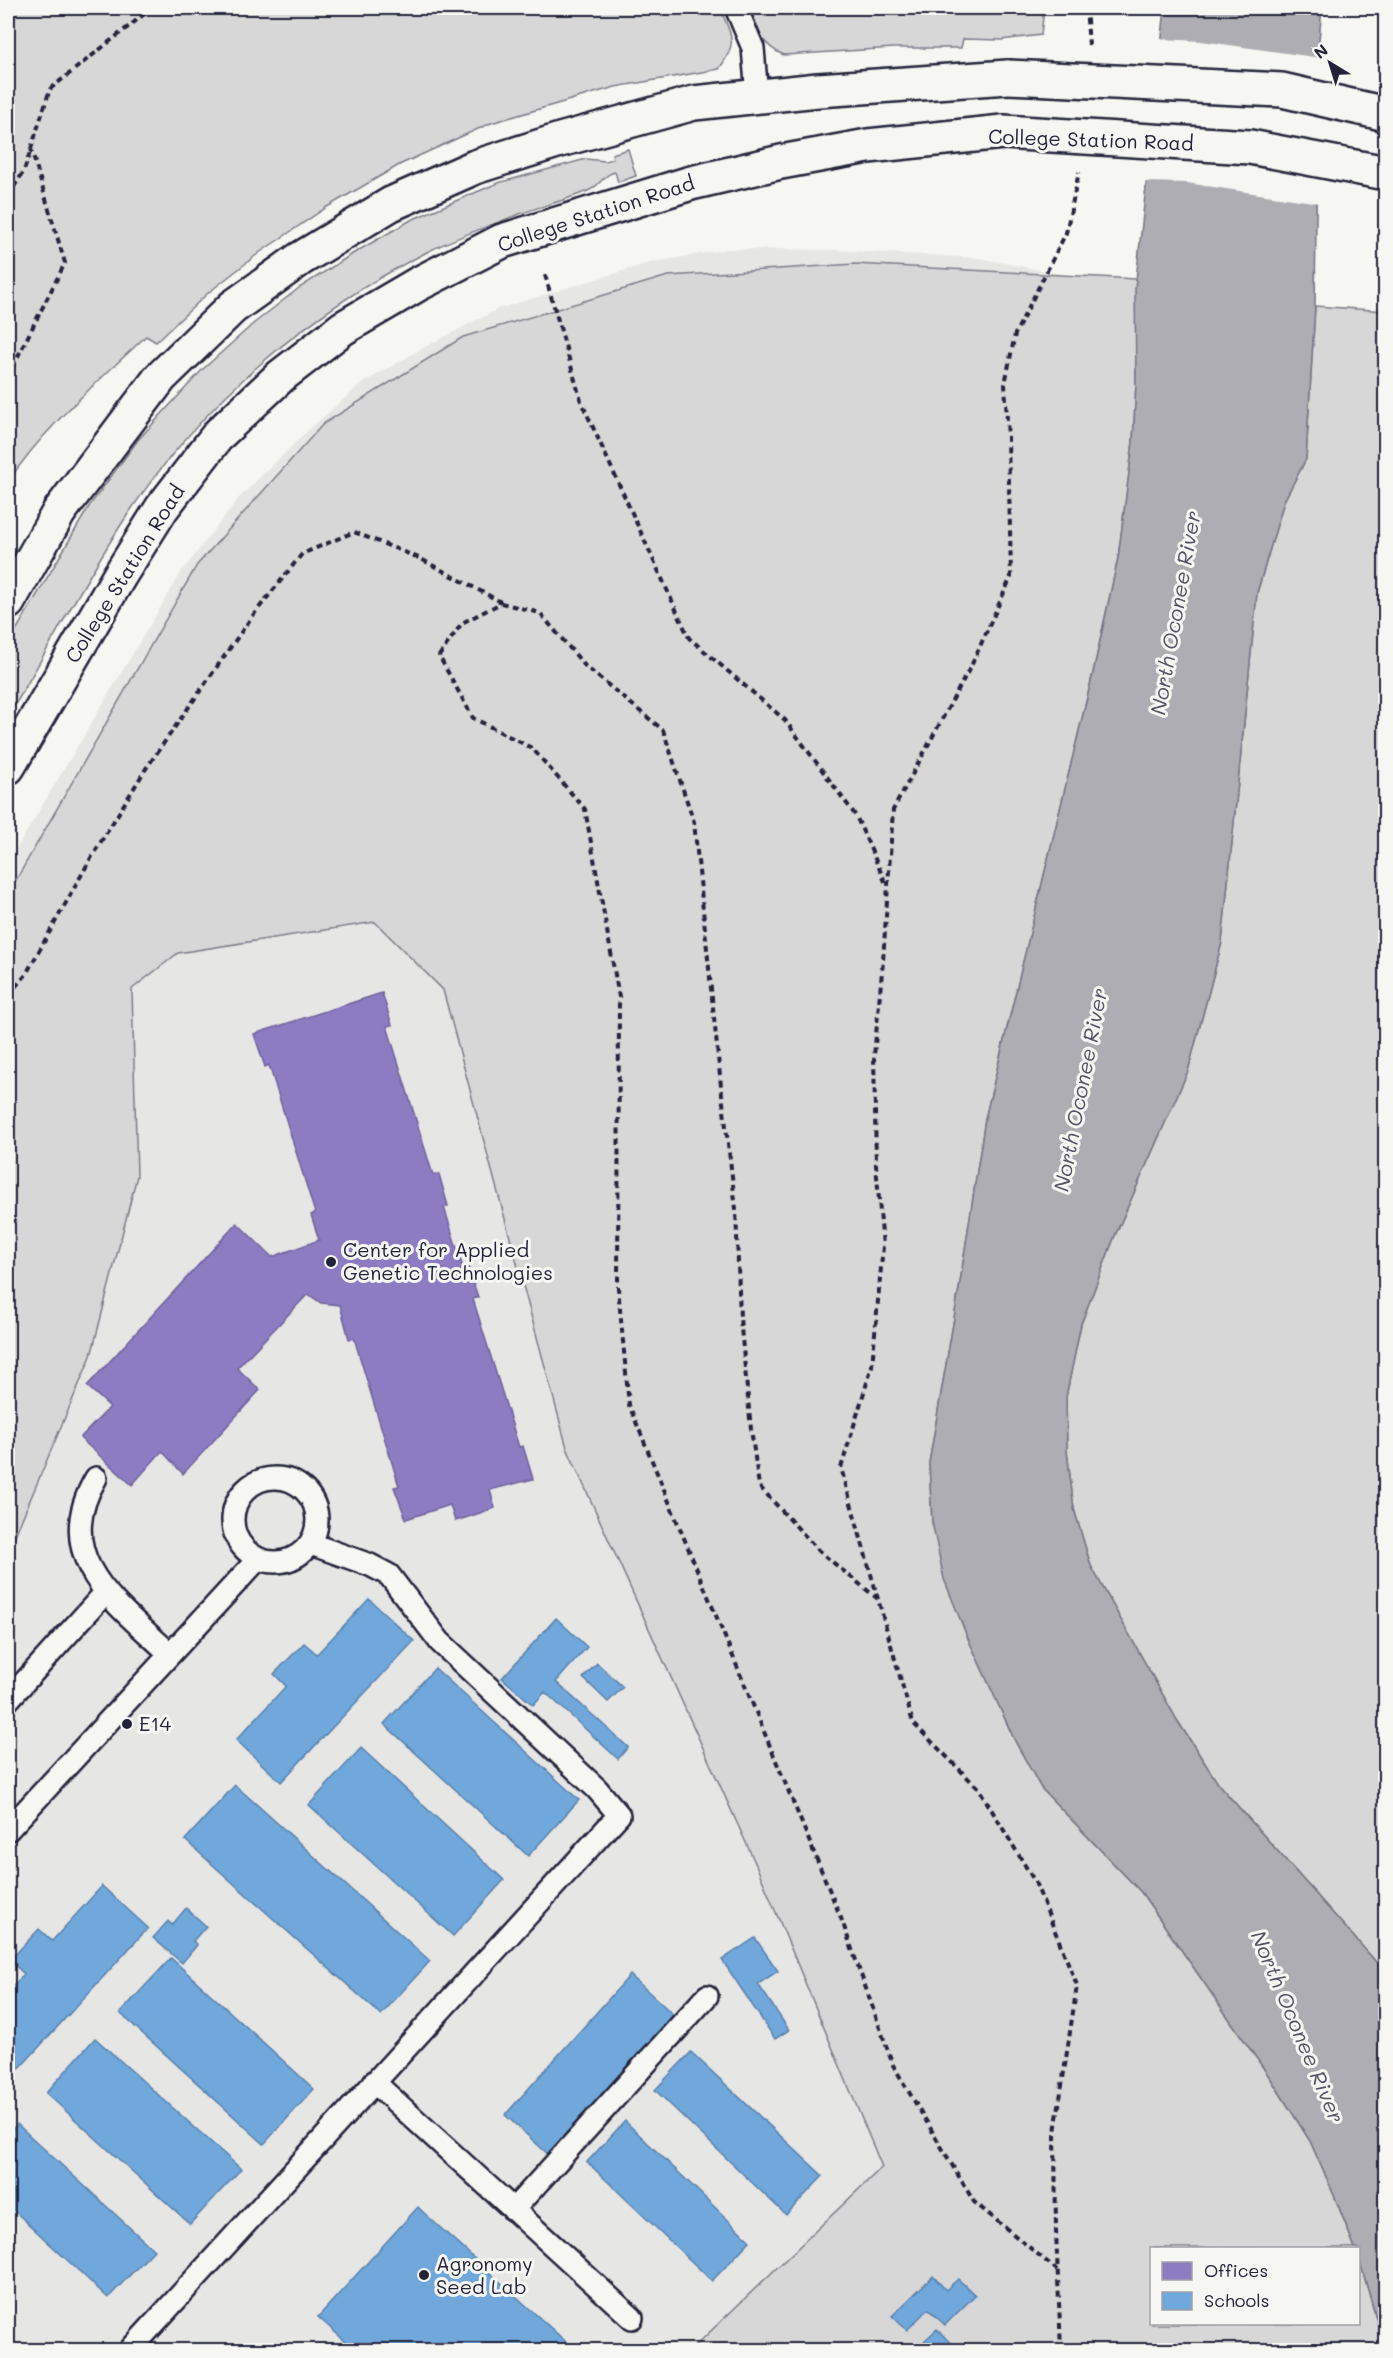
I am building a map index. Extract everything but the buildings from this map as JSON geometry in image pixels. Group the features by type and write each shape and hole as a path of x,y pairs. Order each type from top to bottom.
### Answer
{"main road":[{"path":"8,602 59,512 160,378 233,307 300,259 391,204 475,167 560,140 694,103 818,90 1008,78 1282,90 1386,114"},
{"name":"College Station Road","path":"8,767 120,575 169,499 219,434 281,376 343,328 418,284 502,241 680,186 781,162 868,146 1003,132 1250,147 1386,173"}],"lane":[{"path":"736,8 753,48 757,96"},
{"path":"96,1478 86,1495 81,1512 80,1528 90,1569 105,1593 170,1653"},
{"path":"264,1479 293,1481 305,1490 313,1501 317,1515 316,1530 310,1544 301,1554 287,1561 272,1562 258,1559 237,1539 233,1525 234,1510 240,1497 250,1486 264,1479"},
{"path":"130,2350 619,1815 597,1789 440,1642 389,1575 370,1565 310,1544"},
{"path":"8,1830 258,1559"},
{"path":"8,1700 105,1593"},
{"path":"513,2210 707,1996"},
{"path":"374,2082 632,2318"}],"path":[{"path":"8,196 24,171 50,89 152,8"},
{"path":"1086,8 1089,48"},
{"path":"8,376 65,263 31,148"},
{"path":"1062,2350 1057,2270 1055,2132 1077,1985 1035,1882 979,1789 913,1723 841,1468 872,1366 883,1246 876,1165 874,1056 893,810 972,664 1011,577 1005,384 1015,334 1066,233 1081,163"},
{"path":"545,275 581,401 689,638 785,720 856,816 888,888"},
{"path":"8,995 25,976 90,858 145,770 251,618 302,554 354,532 419,558 501,603 540,613 585,666 663,730 694,822 736,1209 740,1318 759,1486 819,1551 878,1599"},
{"path":"501,603 462,623 439,656 473,718 532,748 585,809 619,997 618,1288 629,1405 837,1907 893,2065 974,2202 1057,2270"}],"shaded area":[{"path":"8,8 720,8 730,32 731,45 719,69 615,87 491,123 401,164 327,207 259,253 208,293 156,342 146,336 55,424 38,442 8,482"},
{"path":"745,8 1044,8 1041,35 1001,40 963,39 961,48 894,48 784,55 765,42"},
{"path":"628,149 636,176 618,182 615,172 611,173 590,190 495,223 429,251 384,275 342,302 262,363 190,434 128,514 8,717 8,644 90,505 138,440 202,370 253,324 299,288 411,220 498,183 586,159 605,161 613,159 612,154"},
{"path":"728,249 835,250 979,258 1135,289 985,1119 929,1463 1354,2247 1150,2247 1150,2325 1360,2325 1360,2262 1385,2350 8,2350 8,863 182,571 239,498 307,431 361,384 423,348 498,309 649,263"},
{"path":"855,264 1136,279 1136,383 1133,442 1118,558 1093,673 985,1119 929,1463 932,1522 966,1634 1015,1741 1041,1788 1141,1892 1271,2079 1310,2141 1355,2247 1150,2247 1150,2325 1360,2325 1360,2262 1385,2350 691,2350 882,2167 757,1867 567,1448 443,990 375,922 178,953 132,989 137,1176 91,1356 8,1552 8,894 197,565 323,424 463,337 668,276"},
{"path":"1315,306 1386,311 1385,1972 1219,1785 1177,1720 1091,1566 1074,1509 1067,1451 1066,1397 1081,1324 1114,1238 1188,1071 1222,942 1257,593 1284,501 1306,459"}],"water":[{"name":"North Oconee River","path":"1165,8 1322,8 1318,51 1315,306 1306,459 1284,501 1257,593 1222,942 1188,1071 1114,1238 1081,1324 1066,1397 1067,1451 1074,1509 1091,1566 1177,1720 1219,1785 1385,1972 1385,2349 1360,2262 1360,2247 1355,2247 1310,2141 1271,2079 1141,1892 1041,1788 1015,1741 966,1634 944,1579 932,1522 929,1463 985,1119 1093,673 1118,558 1133,442 1136,383 1135,289"}],"pier":[{"path":"1159,39 1201,41 1321,58 1319,203 1187,183 1144,182"}],"place":[{"name":"Center for Applied Genetic Technologies","path":"331,1262"},
{"name":"E14","path":"127,1724"},
{"name":"Agronomy Seed Lab","path":"424,2275"}]}
